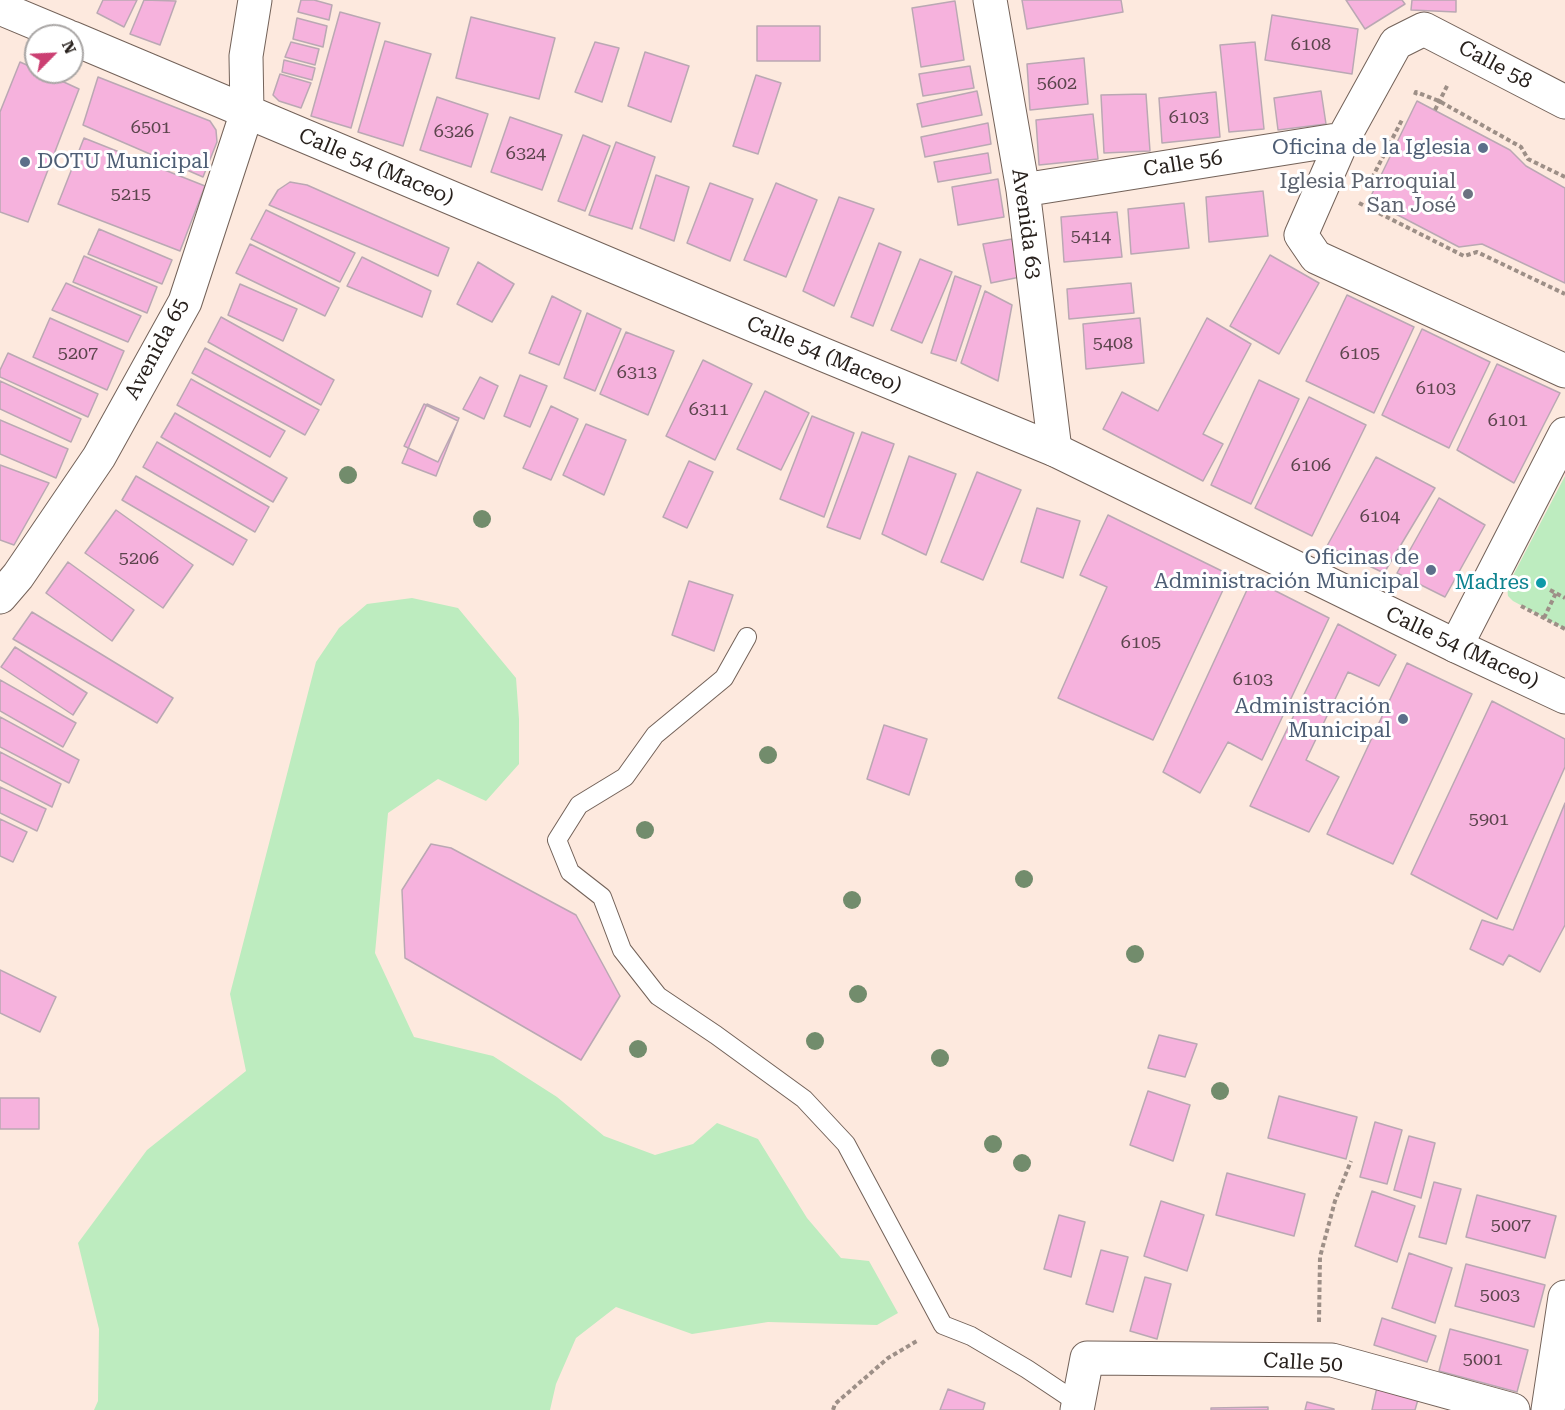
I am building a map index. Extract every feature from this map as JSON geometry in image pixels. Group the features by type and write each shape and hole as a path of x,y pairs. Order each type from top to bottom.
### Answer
{"street":[{"name":"Avenida 65","path":"6,582 99,457 185,302 246,112 246,56 255,0"},
{"name":"Avenida 63","path":"990,0 1023,190 1055,450"},
{"path":"0,8 38,24"},
{"name":"Calle 58","path":"1343,139 1396,43 1424,28 1565,102"},
{"name":"Calle 54 (Maceo)","path":"84,43 1055,450 1565,697"},
{"name":"Calle 56","path":"1023,190 1343,139"},
{"path":"1343,139 1301,235 1316,257 1565,371"},
{"path":"1456,646 1565,434"},
{"path":"1548,1410 1562,1349 1565,1297"},
{"name":"Calle 50","path":"1078,1406 1087,1359 1332,1360 1513,1410"}],"lane":[{"path":"747,637 724,678 655,735 625,777 579,805 557,840 570,872 602,897 622,950 658,996 804,1099 846,1144 943,1325 971,1336 1027,1369 1078,1406"}],"path":[{"path":"1411,103 1416,93 1439,101 1521,147 1528,159 1565,177"},
{"path":"1369,183 1406,113"},
{"path":"1364,194 1359,204 1369,209 1464,256 1477,252 1565,294"},
{"path":"1551,590 1565,598"},
{"path":"1544,618 1556,593"},
{"path":"1332,1360 1318,1323 1320,1257 1335,1201 1351,1161"},
{"path":"833,1410 835,1404 888,1358 943,1325"}],"green space":[{"path":"1565,476 1565,629 1513,601 1508,596 1507,587"},
{"path":"412,598 458,608 516,678 519,719 519,764 486,801 438,779 388,813 375,953 414,1037 493,1056 557,1097 604,1136 655,1155 693,1144 717,1123 758,1139 807,1218 841,1258 869,1261 898,1313 877,1325 768,1322 692,1334 616,1307 576,1338 556,1384 550,1410 94,1410 98,1401 99,1329 78,1243 147,1150 246,1071 230,994 316,662 339,628 367,604"}],"building":[{"path":"103,0 137,0 124,27 97,13"},
{"path":"144,0 176,1 160,45 130,34"},
{"path":"301,0 314,0 332,5 329,20 298,12"},
{"path":"1022,0 1121,0 1123,12 1027,29"},
{"path":"1346,0 1402,0 1405,4 1365,29"},
{"path":"1412,0 1456,0 1456,12 1411,10"},
{"path":"955,1 964,60 921,67 912,8"},
{"path":"340,12 380,23 351,128 311,116"},
{"path":"1272,15 1358,29 1352,74 1265,60"},
{"path":"471,17 555,38 539,99 456,78"},
{"path":"297,18 327,26 323,47 293,39"},
{"path":"757,26 820,26 820,61 757,61"},
{"path":"385,41 431,54 403,146 358,132"},
{"path":"291,42 319,49 315,65 285,57"},
{"path":"595,42 619,48 602,102 575,92"},
{"path":"1255,42 1264,129 1229,132 1220,45"},
{"path":"645,52 689,66 671,122 628,106"},
{"path":"1084,58 1088,104 1030,110 1027,64"},
{"path":"284,60 315,68 312,80 282,72"},
{"name":"DOTU Municipal","path":"20,62 24,64 24,84 68,84 79,89 28,222 0,212 0,112"},
{"path":"970,66 974,88 923,96 919,74"},
{"path":"280,74 311,83 301,108 279,101 273,95"},
{"path":"756,75 781,83 758,154 733,146"},
{"path":"98,77 210,121 216,130 217,142 203,177 83,125"},
{"path":"977,91 982,115 922,127 917,104"},
{"path":"1321,91 1326,124 1278,130 1274,98"},
{"path":"1216,92 1220,137 1162,143 1159,98"},
{"path":"1146,94 1150,151 1104,153 1101,95"},
{"path":"437,97 488,114 471,167 420,150"},
{"name":"Iglesia Parroquial San José","path":"1417,101 1510,150 1526,166 1565,188 1565,283 1482,244 1459,247 1369,200"},
{"path":"1093,114 1098,159 1039,165 1036,120"},
{"path":"510,117 562,135 542,190 491,172"},
{"path":"988,123 991,144 925,157 921,137"},
{"path":"583,135 610,146 585,211 558,201"},
{"path":"84,138 205,186 180,251 58,204"},
{"path":"616,142 655,157 632,229 589,215"},
{"path":"988,153 991,173 938,182 934,162"},
{"path":"656,175 689,187 674,241 640,228"},
{"path":"998,179 1004,217 958,225 952,187"},
{"path":"290,182 307,185 449,248 438,276 269,205 278,190"},
{"path":"710,183 753,199 730,261 687,243"},
{"path":"776,183 817,200 786,277 744,260"},
{"path":"1263,191 1268,236 1209,242 1206,197"},
{"path":"839,197 874,209 834,306 803,291"},
{"path":"1184,203 1189,248 1131,254 1128,209"},
{"path":"266,210 355,253 340,282 251,239"},
{"path":"1117,212 1122,257 1064,262 1061,217"},
{"path":"99,229 172,260 162,284 88,254"},
{"path":"1012,239 1020,277 991,283 983,244"},
{"path":"879,243 901,252 873,326 851,317"},
{"path":"250,244 339,288 325,316 236,273"},
{"path":"1270,255 1319,283 1279,354 1230,326"},
{"path":"84,256 157,287 147,313 73,282"},
{"path":"362,257 431,291 422,317 347,286"},
{"path":"920,259 952,272 922,343 891,330"},
{"path":"478,262 514,284 492,322 457,304"},
{"path":"955,276 981,286 956,361 931,353"},
{"path":"66,283 141,316 128,342 52,310"},
{"path":"1131,283 1134,313 1069,319 1067,289"},
{"path":"240,284 297,309 283,341 228,315"},
{"path":"985,291 1012,305 998,381 961,363"},
{"path":"1347,295 1414,327 1374,413 1306,381"},
{"path":"552,296 581,311 559,365 529,353"},
{"path":"587,313 621,329 595,391 564,378"},
{"path":"221,317 334,380 321,405 208,342"},
{"path":"50,318 124,351 107,390 33,357"},
{"path":"1140,318 1144,363 1086,369 1083,324"},
{"path":"1207,318 1251,344 1203,434 1223,444 1203,481 1103,429 1122,392 1158,411"},
{"path":"1422,329 1490,362 1449,448 1382,415"},
{"path":"626,332 674,351 648,415 600,394"},
{"path":"205,348 319,410 305,435 192,373"},
{"path":"8,353 98,394 88,417 0,377 0,370"},
{"path":"703,360 752,384 715,460 666,436"},
{"path":"1497,364 1560,393 1514,483 1457,450"},
{"path":"520,375 547,386 530,427 504,416"},
{"path":"480,377 498,386 484,419 463,409"},
{"path":"191,379 285,431 270,457 177,405"},
{"path":"1259,380 1299,399 1251,504 1211,485"},
{"path":"0,381 81,419 71,442 0,409"},
{"path":"765,391 809,413 781,470 737,449"},
{"path":"1309,397 1366,425 1312,536 1255,508"},
{"path":"424,404 458,421 438,462 404,446"},
{"path":"427,404 459,418 436,476 402,463"},
{"path":"551,406 578,419 551,480 523,468"},
{"path":"175,413 287,478 273,502 161,437"},
{"path":"812,416 854,433 824,517 780,499"},
{"path":"0,420 68,449 56,478 0,454"},
{"path":"586,424 626,440 604,495 563,475"},
{"path":"862,432 894,444 860,539 827,527"},
{"path":"157,442 269,507 255,532 143,467"},
{"path":"909,456 956,474 926,555 882,534"},
{"path":"1376,457 1435,488 1384,573 1327,546"},
{"path":"689,461 713,472 687,528 663,517"},
{"path":"0,465 49,483 14,545 0,540"},
{"path":"977,472 1021,490 983,580 941,562"},
{"path":"136,476 247,540 233,565 122,500"},
{"path":"1439,498 1485,525 1445,597 1397,573"},
{"path":"1037,508 1080,521 1063,578 1021,562"},
{"path":"116,510 193,565 163,608 85,553"},
{"path":"1108,515 1230,575 1153,740 1058,698 1107,587 1080,575"},
{"path":"68,562 134,610 112,641 46,593"},
{"path":"1252,579 1329,618 1262,760 1228,742 1200,793 1163,772"},
{"path":"689,581 733,595 714,651 672,635"},
{"path":"32,612 173,698 157,723 13,639"},
{"path":"1338,624 1396,655 1379,686 1348,672 1306,760 1339,777 1309,832 1250,806"},
{"path":"15,647 87,693 73,715 1,667"},
{"path":"1407,663 1472,694 1393,864 1327,834"},
{"path":"0,680 76,723 63,747 0,711"},
{"path":"1492,701 1565,739 1565,767 1497,919 1411,874"},
{"path":"0,717 79,760 69,783 0,747"},
{"path":"884,725 927,739 909,795 867,779"},
{"path":"0,752 61,784 52,807 0,780"},
{"path":"0,787 46,809 37,831 0,813"},
{"path":"1565,803 1565,925 1540,972 1509,955 1503,965 1470,949 1482,920 1513,930"},
{"path":"0,819 27,832 13,862 0,856"},
{"path":"431,844 451,848 576,915 620,996 581,1060 405,958 402,890"},
{"path":"0,970 56,997 40,1032 0,1013"},
{"path":"1159,1035 1197,1044 1185,1077 1148,1068"},
{"path":"1148,1091 1190,1105 1173,1161 1130,1145"},
{"path":"1279,1096 1357,1117 1346,1159 1268,1138"},
{"path":"0,1098 39,1098 39,1129 0,1129"},
{"path":"1375,1122 1402,1130 1387,1184 1360,1177"},
{"path":"1409,1136 1435,1143 1421,1198 1394,1190"},
{"path":"1227,1173 1305,1194 1294,1236 1216,1215"},
{"path":"1434,1182 1461,1189 1446,1244 1419,1237"},
{"path":"1372,1191 1415,1206 1397,1262 1355,1246"},
{"path":"1477,1195 1556,1216 1545,1258 1466,1237"},
{"path":"1161,1201 1204,1215 1187,1271 1144,1256"},
{"path":"1059,1215 1085,1222 1071,1277 1044,1269"},
{"path":"1101,1250 1128,1257 1113,1312 1086,1304"},
{"path":"1409,1253 1452,1268 1435,1323 1392,1308"},
{"path":"1466,1264 1545,1285 1534,1327 1455,1306"},
{"path":"1145,1277 1171,1284 1157,1339 1130,1331"},
{"path":"1382,1318 1436,1336 1427,1362 1374,1345"},
{"path":"1450,1329 1528,1350 1517,1392 1439,1371"},
{"path":"1377,1387 1419,1396 1415,1410 1372,1410"},
{"path":"948,1389 985,1403 983,1410 940,1410"},
{"path":"1307,1402 1334,1409 1334,1410 1305,1410"},
{"path":"1268,1407 1268,1410 1211,1410 1211,1408"}],"place":[{"name":"Oficina de la Iglesia","path":"1483,148"},
{"name":"DOTU Municipal","path":"25,162"},
{"name":"Iglesia Parroquial San José","path":"1468,194"},
{"name":"Oficinas de Administración Municipal","path":"1431,570"},
{"name":"Madres","path":"1541,583"},
{"name":"Administración Municipal","path":"1403,719"}]}
